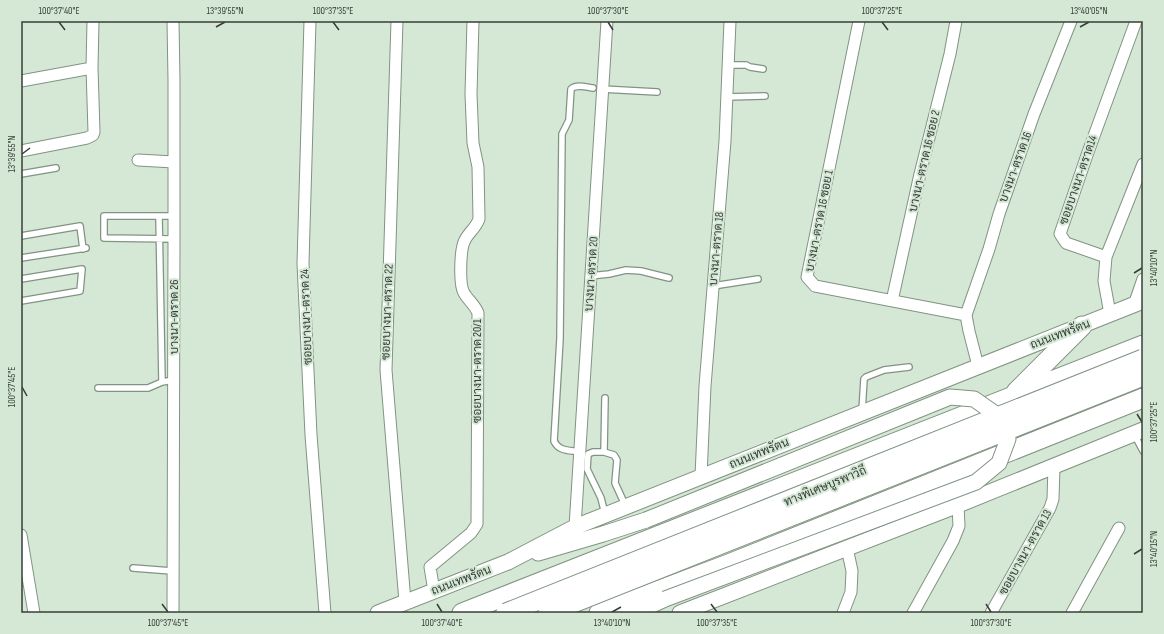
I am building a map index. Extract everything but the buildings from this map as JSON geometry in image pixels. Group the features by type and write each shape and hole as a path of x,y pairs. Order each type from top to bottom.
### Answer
{"highway":[{"path":"1011,398 1082,326"},
{"path":"462,613 1143,345"},
{"name":"ทางพิเศษบูรพาวิถี","path":"506,613 1143,359"},
{"name":"ทางพิเศษบูรพาวิถี","path":"548,613 1143,376"},
{"path":"599,613 726,565 1143,398"}],"main road":[{"name":"ถนนเทพรัตน","path":"378,613 508,562 575,527 1138,303"},
{"path":"508,562 646,520 950,397 974,399 997,415 1008,439 999,463 976,482 665,599 635,613"},
{"path":"680,613 958,505 1138,431"}],"street":[{"path":"21,151 87,138 93,135 93,21"},
{"name":"บางนา-ตราด 26","path":"172,21 174,162 173,613"},
{"name":"ซอยบางนา-ตราด 24","path":"310,21 303,263 310,435 325,613"},
{"name":"ซอยบางนา-ตราด 22","path":"397,21 386,370 405,602"},
{"name":"ซอยบางนา-ตราด 20/1","path":"434,590 430,567 471,533 476,524 478,314 475,306 464,293 461,286 462,247 465,239 476,226 479,219 478,167 473,143 471,94 473,21"},
{"name":"บางนา-ตราด 20","path":"575,527 590,276 598,89 607,21"},
{"name":"บางนา-ตราด 18","path":"701,476 705,386 725,141 730,21"},
{"name":"บางนา-ตราด 16 ซอย 1","path":"859,21 807,277 815,286 966,315"},
{"name":"บางนา-ตราด 16 ซอย 2","path":"892,301 920,174 950,54 956,21"},
{"name":"บางนา-ตราด 16","path":"966,315 989,249 1006,191 1034,114 1071,21"},
{"name":"ซอยบางนา-ตราด14","path":"1106,257 1066,243 1060,234 1136,21"},
{"path":"21,81 92,68"},
{"path":"138,160 174,162"},
{"path":"1110,314 1104,281 1106,257 1132,195 1143,164"},
{"path":"1138,303 1143,280"},
{"path":"966,315 978,366"},
{"name":"ซอยบางนา-ตราด 13","path":"991,613 1050,508 1053,499 1054,466"},
{"path":"913,613 953,541 959,526 958,505"},
{"path":"1072,613 1119,528"},
{"path":"21,535 34,613"},
{"path":"843,613 851,592 852,571 847,548"}],"lane":[{"path":"728,65 746,65 750,67 763,68"},
{"path":"580,452 560,449 554,441 560,339 562,134 569,120 571,89 578,86 598,89 657,92"},
{"path":"727,97 766,96"},
{"path":"21,174 56,168"},
{"path":"174,216 104,216 104,238 174,239"},
{"path":"159,216 162,382"},
{"path":"21,236 80,226 84,249 21,258"},
{"path":"21,279 82,269 80,291 21,301"},
{"path":"590,276 626,270 641,271 669,278"},
{"path":"713,286 758,280"},
{"path":"862,413 864,379 866,377 884,370 909,367"},
{"path":"98,388 148,388 162,382 174,380"},
{"path":"604,452 605,398"},
{"path":"1138,431 1143,451"},
{"path":"605,515 600,498 587,469 588,454 593,452 604,452 614,455 617,460 615,483 626,507"},
{"path":"133,568 172,571"}]}
